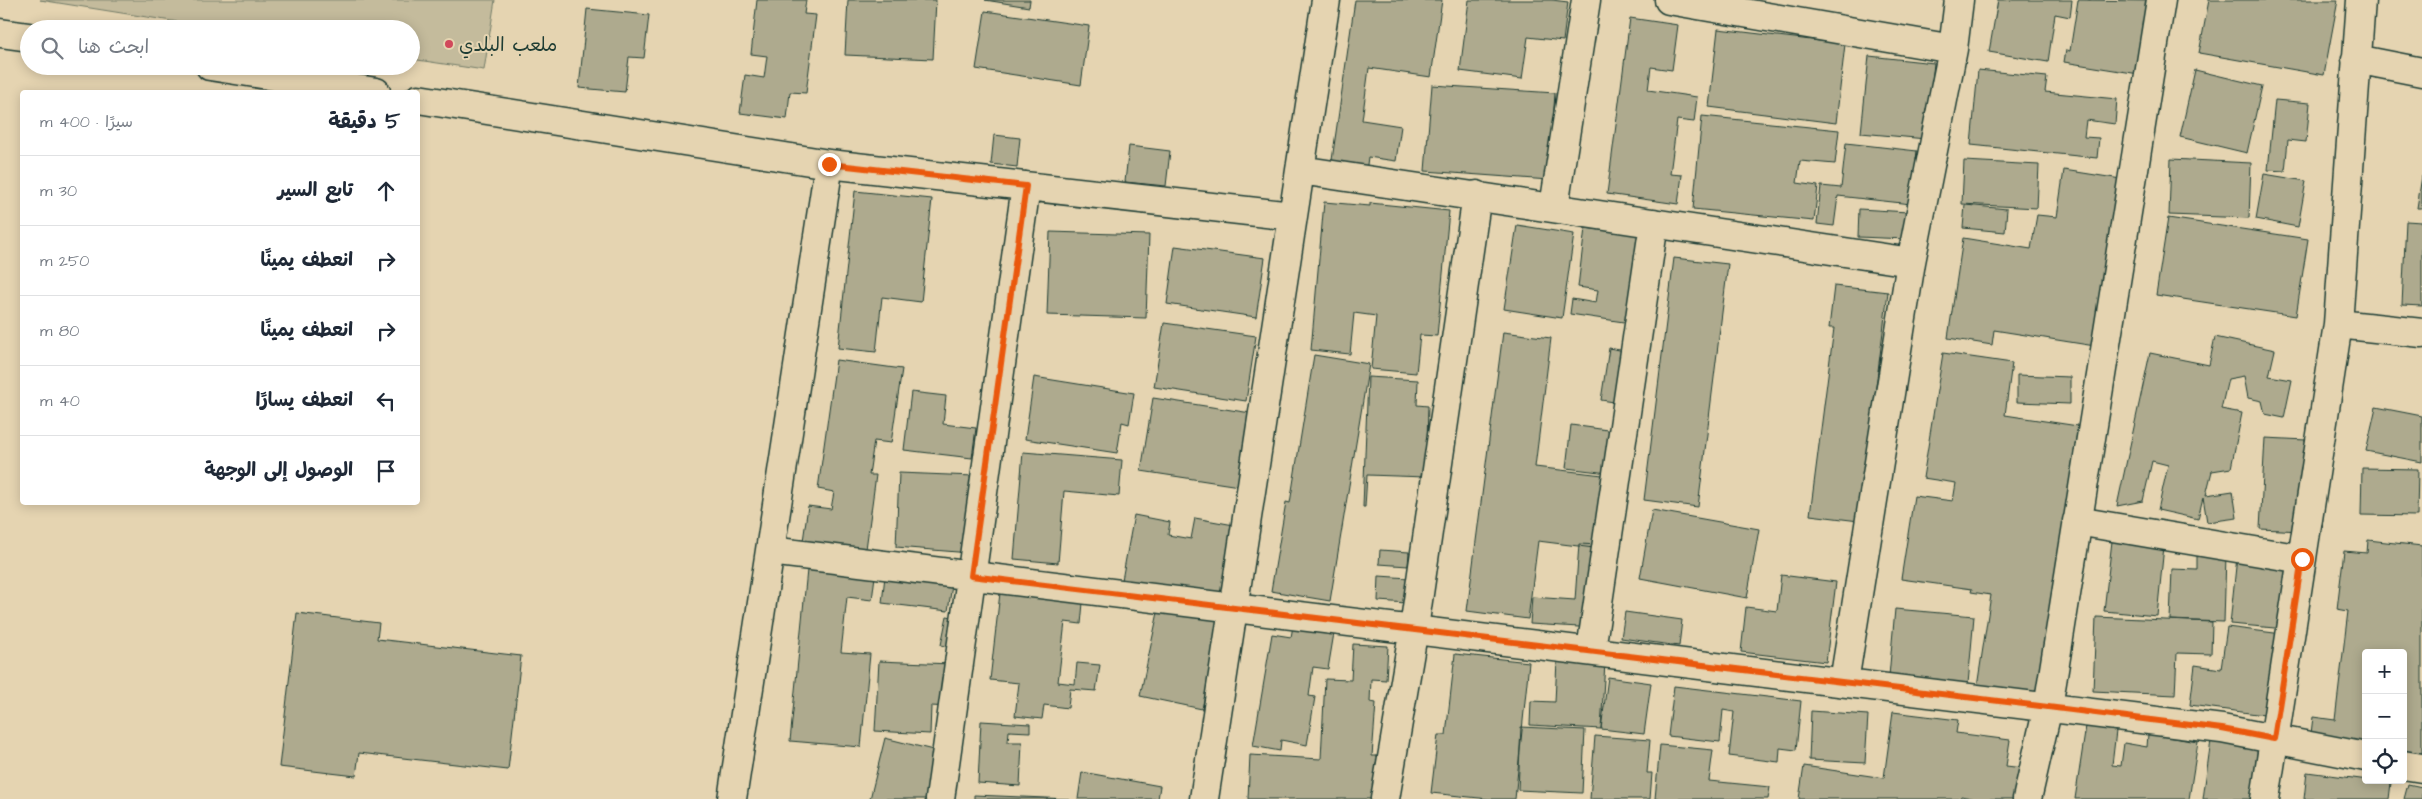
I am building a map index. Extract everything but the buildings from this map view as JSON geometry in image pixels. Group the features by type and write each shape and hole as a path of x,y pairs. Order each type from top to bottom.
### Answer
{"street":[{"path":"1204,799 1326,0"},
{"path":"1554,207 1586,0"},
{"path":"1669,0 1953,49"},
{"path":"1844,682 1911,262 1953,49 1959,0"},
{"path":"2027,799 2048,707 2161,0"},
{"path":"2265,799 2338,324 2361,0"},
{"path":"0,33 20,36"},
{"path":"2356,59 2422,72"},
{"path":"267,75 363,90"},
{"path":"420,99 829,164 1293,216"},
{"path":"732,799 829,164"},
{"path":"1300,170 1911,262"},
{"path":"940,799 1026,186"},
{"path":"1385,799 1414,628 1476,196"},
{"path":"1590,650 1654,223"},
{"path":"2338,324 2422,333"},
{"path":"2078,521 2302,559"},
{"path":"770,550 2222,729 2362,756"},
{"path":"2407,766 2422,768"}],"shaded area":[{"name":"ملعب البلدي","path":"40,0 495,0 484,70 420,60 420,20 166,20"}],"place":[{"name":"ملعب البلدي","path":"449,44"}],"route":[{"path":"829,164 1026,186 971,576 1234,606 2048,707 2222,729 2274,739 2302,559"}]}
